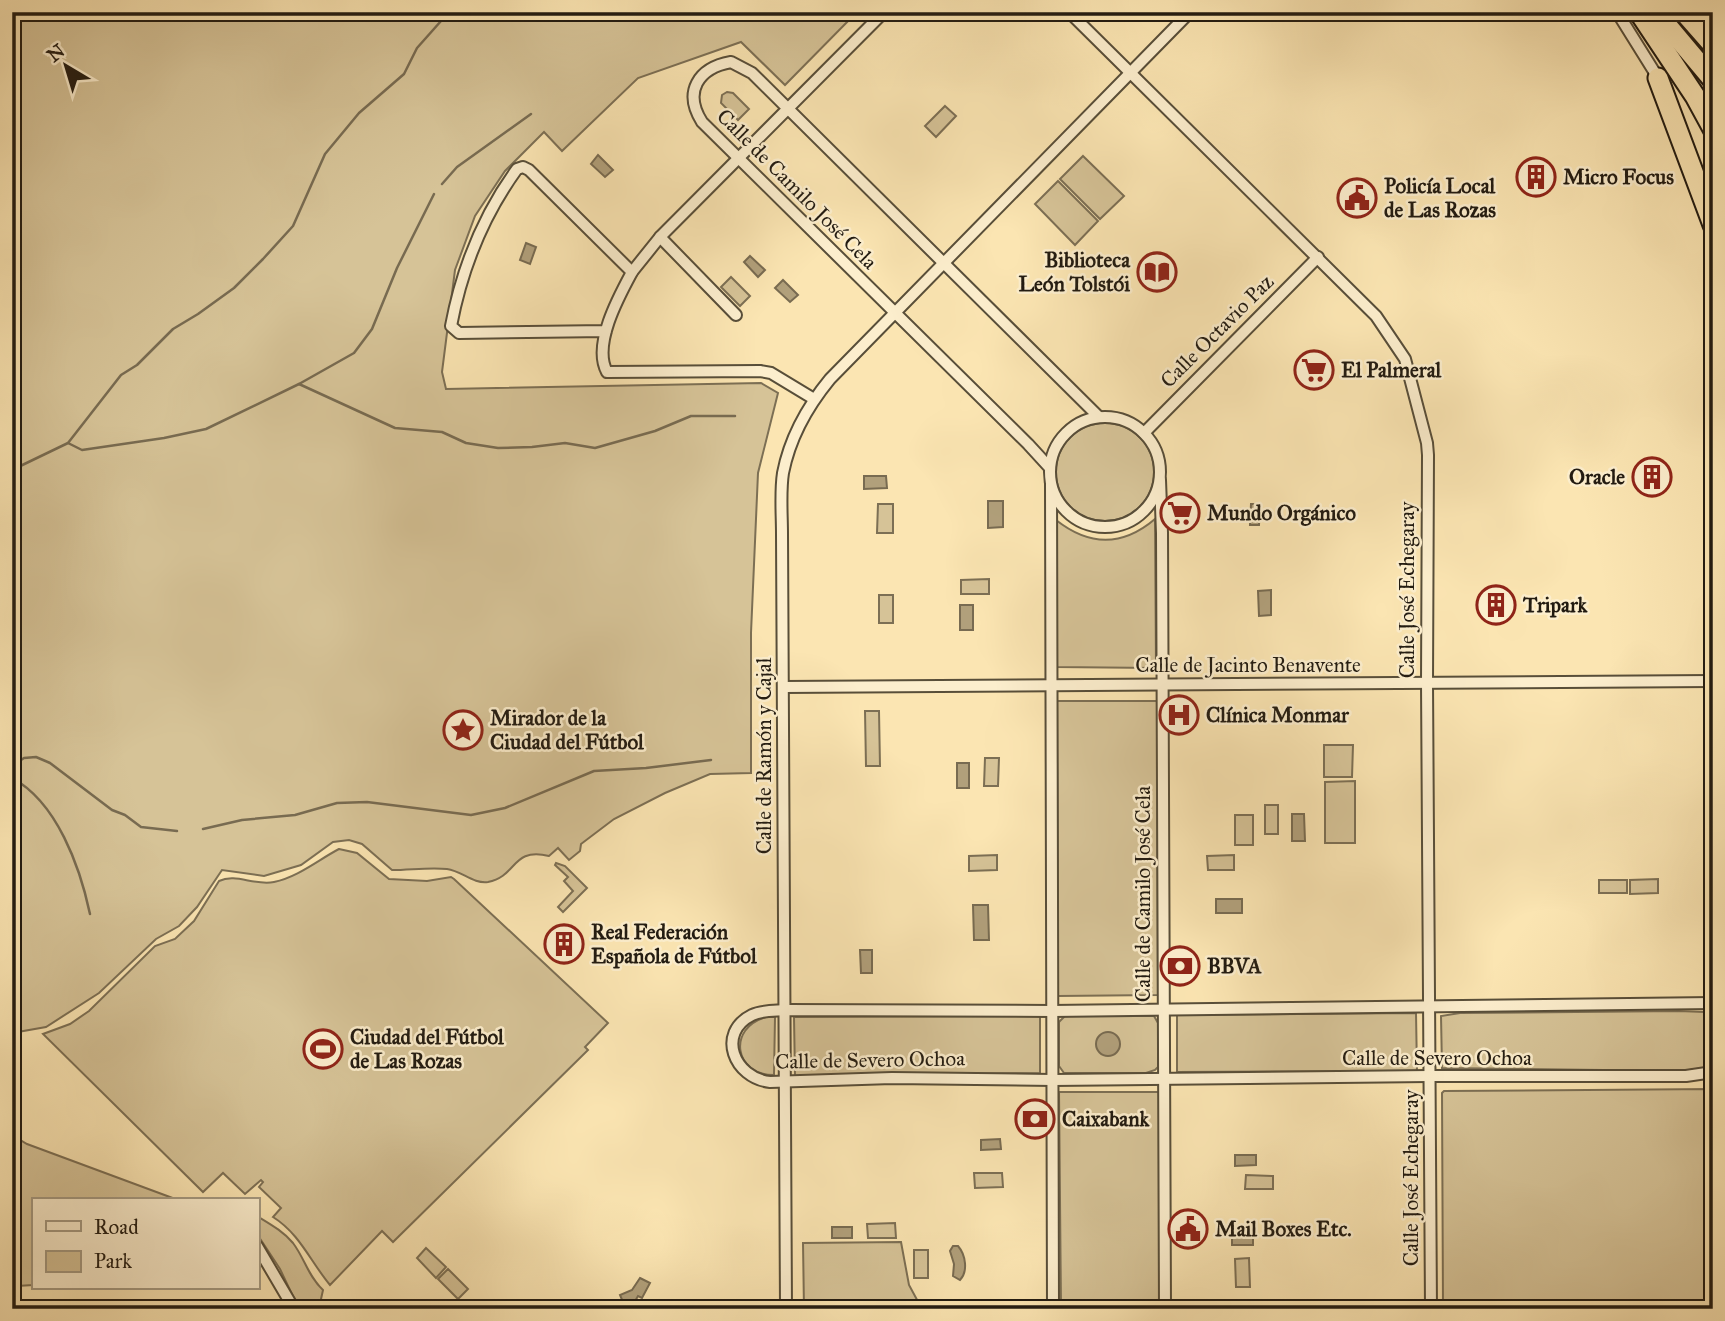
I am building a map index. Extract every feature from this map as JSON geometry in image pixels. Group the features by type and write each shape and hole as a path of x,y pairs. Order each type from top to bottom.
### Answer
{"highway":[{"path":"1639,12 1682,75 1713,129"},
{"path":"1656,12 1713,80"},
{"path":"1685,12 1713,45"},
{"path":"1658,78 1713,225"}],"street":[{"path":"814,399 771,373 760,371 607,372 603,363 607,331 612,312 632,272 660,237 884,12"},
{"name":"Calle José Echegaray","path":"1069,12 1376,316 1402,351 1409,368 1427,443 1431,1309"},
{"name":"Calle de Ramón y Cajal","path":"786,1309 783,475 792,440 814,399 830,379 1190,12"},
{"path":"1618,12 1676,109 1713,201"},
{"name":"Calle de Camilo José Cela","path":"1050,468 702,122 692,103 694,88 700,78 720,64 731,62 752,73 1099,417"},
{"path":"607,331 459,333 454,330 451,326 456,298 475,241 495,198 517,169 523,167 632,272"},
{"path":"660,237 736,315"},
{"name":"Calle Octavio Paz","path":"1144,433 1318,257"},
{"path":"1051,484 1056,498 1076,520 1090,526 1118,526 1141,514 1156,493 1160,480 1159,460 1156,450 1144,433 1124,420 1099,417 1081,422 1066,433 1052,455 1050,468 1053,1309"},
{"name":"Calle de Camilo José Cela","path":"1160,480 1165,1309"},
{"name":"Calle de Jacinto Benavente","path":"783,687 1713,681"},
{"name":"Calle de Severo Ochoa","path":"1710,1071 1686,1076 1053,1080 892,1078 785,1082 760,1081 751,1077 737,1062 733,1042 736,1031 751,1016 761,1012 786,1010 1713,1003"},
{"name":"Calle de Severo Ochoa","path":"1684,1005 1713,1010"},
{"path":"259,1248 294,1309"}],"green space":[{"path":"12,12 857,12 785,85 741,42 638,78 562,151 544,132 505,171 475,216 455,270 442,372 446,389 761,383 778,393 758,473 751,633 751,773 710,774 614,819 581,844 580,851 569,860 558,848 549,856 528,855 498,879 488,882 477,881 447,869 392,870 362,844 349,840 333,842 301,865 264,876 222,870 197,907 179,926 156,939 99,993 46,1027 12,1033"},
{"path":"733,93 749,109 738,120 721,103 722,95"},
{"path":"945,106 956,116 936,137 925,126"},
{"path":"1083,156 1124,196 1100,219 1060,179"},
{"path":"1058,181 1098,221 1075,245 1035,204"},
{"path":"731,277 750,296 740,306 721,287"},
{"path":"1095,423 1115,423 1140,437 1151,453 1154,472 1151,491 1140,507 1115,521 1095,521 1078,513 1064,499 1056,482 1056,462 1064,445 1078,431"},
{"path":"878,504 893,504 893,533 877,533"},
{"path":"1155,519 1156,668 1056,667 1056,520 1081,535 1106,540 1130,535"},
{"path":"989,579 989,594 961,594 961,580"},
{"path":"879,595 893,595 893,623 879,623"},
{"path":"1057,701 1157,701 1158,995 1058,996"},
{"path":"865,711 879,711 880,766 866,766"},
{"path":"1324,745 1353,745 1352,777 1324,777"},
{"path":"985,758 999,758 998,786 984,786"},
{"path":"1355,781 1355,843 1325,843 1325,782"},
{"path":"1265,805 1278,805 1278,834 1265,834"},
{"path":"1235,815 1253,815 1253,845 1235,845"},
{"name":"Ciudad del Fútbol de Las Rozas","path":"339,849 357,853 389,879 427,881 451,877 608,1023 585,1047 588,1050 393,1242 382,1231 330,1285 298,1240 273,1217 281,1208 259,1187 263,1182 261,1180 245,1194 223,1173 203,1192 43,1034 70,1024 89,1011 155,946 175,939 194,921 219,881 232,878 267,883 283,880"},
{"path":"997,855 997,870 969,871 969,856"},
{"path":"1234,855 1234,870 1208,870 1207,856"},
{"path":"556,863 565,866 587,888 563,912 558,907 573,891 564,881 568,877"},
{"path":"1658,879 1658,893 1630,894 1630,880"},
{"path":"1599,880 1627,880 1627,893 1599,893"},
{"path":"1705,1012 1713,1017 1713,1060 1703,1068 1682,1071 1442,1068 1441,1016 1460,1013"},
{"path":"1416,1013 1417,1071 1177,1072 1177,1015"},
{"path":"1066,1015 1154,1016 1158,1023 1158,1067 1146,1073 1064,1073 1059,1066 1059,1022"},
{"path":"1040,1016 1040,1073 795,1076 794,1017"},
{"path":"766,1017 775,1017 774,1075 761,1073 750,1067 740,1050 745,1031"},
{"path":"1713,1089 1713,1309 1443,1309 1444,1091"},
{"path":"1059,1092 1159,1092 1160,1309 1061,1309"},
{"path":"12,1135 27,1144 173,1198 32,1198 32,1285 17,1286 12,1276"},
{"path":"974,1173 1002,1173 1003,1187 975,1188"},
{"path":"1246,1175 1273,1176 1273,1189 1245,1189"},
{"path":"259,1217 285,1235 297,1249 323,1290 319,1308 299,1309 280,1269 259,1237"},
{"path":"895,1223 896,1238 868,1238 867,1224"},
{"path":"901,1242 909,1285 922,1309 804,1309 803,1243"},
{"path":"426,1248 446,1267 436,1278 417,1258"},
{"path":"914,1250 928,1250 928,1278 914,1278"},
{"path":"1249,1258 1250,1287 1236,1287 1235,1259"},
{"path":"448,1269 468,1289 458,1299 438,1279"}],"shaded area":[{"path":"598,155 613,170 605,177 591,164"},
{"path":"526,243 536,247 530,264 520,260"},
{"path":"750,256 765,270 758,277 744,262"},
{"path":"783,280 798,295 790,302 775,288"},
{"path":"864,476 886,476 887,488 864,489"},
{"path":"988,501 1003,501 1003,527 988,528"},
{"path":"1251,504 1260,504 1259,525 1250,525"},
{"path":"1271,590 1271,615 1259,616 1258,591"},
{"path":"960,605 973,605 973,630 960,630"},
{"path":"957,763 969,763 969,788 957,788"},
{"path":"1292,814 1304,814 1305,841 1292,841"},
{"path":"1216,899 1242,899 1242,913 1216,913"},
{"path":"973,905 988,905 989,940 974,940"},
{"path":"860,950 872,950 872,973 861,973"},
{"path":"1108,1032 1119,1039 1120,1044 1113,1055 1108,1056 1097,1049 1096,1044 1103,1033"},
{"path":"1000,1139 1001,1149 981,1150 981,1140"},
{"path":"1235,1155 1256,1155 1256,1165 1235,1166"},
{"path":"832,1227 852,1227 852,1238 832,1238"},
{"path":"1232,1235 1253,1235 1253,1245 1232,1245"},
{"path":"953,1246 958,1246 964,1259 965,1268 960,1280 953,1276 954,1264 950,1251"},
{"path":"640,1278 650,1283 642,1298 638,1296 634,1303 625,1307 620,1295 632,1290"}],"waterway":[{"path":"12,470 68,443 121,375 137,365 173,329 234,288 263,259 293,226 325,154 359,113 404,74 417,48 449,12"},
{"path":"442,184 457,167 531,114"},
{"path":"299,384 354,353 372,329 397,268 434,194"},
{"path":"68,443 82,450 206,429 299,384 395,428 442,432 466,443 498,448 565,443 595,448 655,431 691,416 735,416"},
{"path":"12,766 24,758 36,757 50,763 112,810 125,815 141,827 177,831"},
{"path":"203,829 242,820 295,815 337,803 367,802 471,815 505,808 594,771 711,760"},
{"path":"12,778 28,789 54,819 73,857 90,914"}],"place":[{"name":"Micro Focus","path":"1536,177"},
{"name":"Policía Local de Las Rozas","path":"1357,198"},
{"name":"Biblioteca León Tolstói","path":"1157,272"},
{"name":"El Palmeral","path":"1314,370"},
{"name":"Oracle","path":"1652,477"},
{"name":"Mundo Orgánico","path":"1180,513"},
{"name":"Tripark","path":"1496,605"},
{"name":"Clínica Monmar","path":"1179,715"},
{"name":"Mirador de la Ciudad del Fútbol","path":"463,730"},
{"name":"Real Federación Española de Fútbol","path":"564,944"},
{"name":"BBVA","path":"1180,966"},
{"name":"Ciudad del Fútbol de Las Rozas","path":"323,1049"},
{"name":"Caixabank","path":"1035,1119"},
{"name":"Mail Boxes Etc.","path":"1188,1229"}]}
